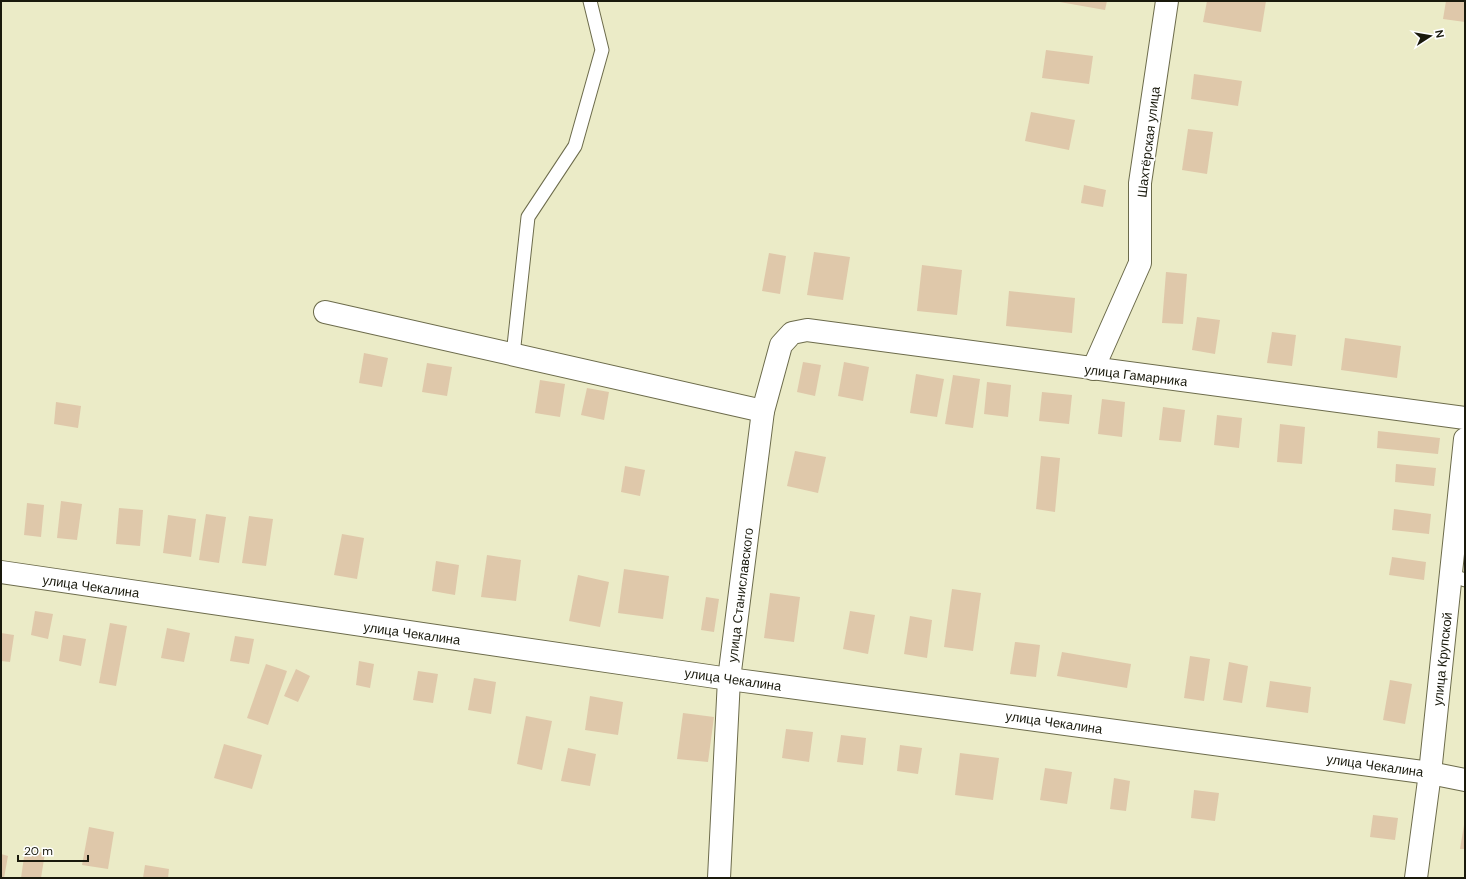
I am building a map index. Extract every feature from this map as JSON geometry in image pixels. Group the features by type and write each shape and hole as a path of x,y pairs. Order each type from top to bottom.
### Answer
{"street":[{"name":"Шахтёрская улица","path":"1093,369 1140,263 1140,183 1167,1"},
{"path":"325,312 764,411"},
{"name":"улица Гамарника","path":"806,330 1465,418"},
{"name":"улица Станиславского","path":"719,878 729,679 764,411 781,345 792,333 806,330"},
{"name":"улица Крупской","path":"1416,878 1458,578 1465,439"},
{"name":"улица Чекалина","path":"1,572 729,679 1430,773 1465,780"}],"lane":[{"path":"513,355 528,217 575,146 602,50 590,1"}],"building":[{"path":"1054,1 1107,1 1105,10"},
{"path":"1207,1 1266,1 1261,32 1203,22"},
{"path":"1446,1 1465,1 1465,22 1443,19"},
{"path":"1046,50 1093,56 1089,84 1042,78"},
{"path":"1194,74 1242,81 1238,106 1191,99"},
{"path":"1031,112 1075,120 1069,150 1025,141"},
{"path":"1188,129 1213,132 1207,174 1182,170"},
{"path":"1084,185 1106,190 1103,207 1081,203"},
{"path":"814,252 850,257 843,300 807,295"},
{"path":"769,253 786,256 780,294 762,291"},
{"path":"922,265 962,270 957,315 917,311"},
{"path":"1166,272 1187,274 1183,324 1162,323"},
{"path":"1009,291 1075,298 1072,333 1006,326"},
{"path":"1197,317 1220,320 1215,354 1192,350"},
{"path":"1272,332 1296,335 1292,366 1267,363"},
{"path":"1345,338 1401,346 1397,378 1341,370"},
{"path":"364,353 388,358 382,387 359,383"},
{"path":"803,362 821,365 815,396 797,392"},
{"path":"844,362 869,367 863,401 838,396"},
{"path":"427,363 452,367 447,396 422,392"},
{"path":"916,374 944,379 937,417 910,413"},
{"path":"953,375 980,379 973,428 945,424"},
{"path":"540,380 565,384 560,417 535,413"},
{"path":"987,382 1011,385 1008,417 984,414"},
{"path":"587,388 609,392 604,420 581,415"},
{"path":"1042,392 1072,395 1069,424 1039,421"},
{"path":"1102,399 1125,402 1122,437 1098,434"},
{"path":"56,402 81,406 78,428 54,424"},
{"path":"1163,407 1185,410 1181,442 1159,440"},
{"path":"1217,415 1242,418 1239,448 1214,445"},
{"path":"1280,424 1305,427 1302,464 1277,462"},
{"path":"1378,431 1440,438 1438,454 1377,448"},
{"path":"795,451 826,457 818,493 787,486"},
{"path":"1041,456 1060,458 1055,512 1036,509"},
{"path":"1396,464 1436,468 1434,486 1395,482"},
{"path":"625,466 645,470 640,496 621,492"},
{"path":"61,501 82,504 77,540 57,538"},
{"path":"27,503 44,505 41,537 24,535"},
{"path":"119,508 143,510 140,546 116,544"},
{"path":"1394,509 1431,514 1429,534 1392,530"},
{"path":"206,514 226,517 219,563 199,560"},
{"path":"168,515 196,519 191,557 163,553"},
{"path":"249,516 273,519 266,566 242,563"},
{"path":"342,534 364,538 357,579 334,575"},
{"path":"487,555 521,560 516,601 481,597"},
{"path":"1392,557 1426,562 1424,580 1389,575"},
{"path":"436,561 459,565 455,595 432,591"},
{"path":"624,569 669,576 663,619 618,613"},
{"path":"578,575 609,582 600,627 569,621"},
{"path":"952,589 981,593 973,651 944,647"},
{"path":"770,593 800,597 794,642 764,638"},
{"path":"706,597 719,599 714,632 701,630"},
{"path":"35,611 53,614 48,639 31,635"},
{"path":"850,611 875,615 868,654 843,649"},
{"path":"910,616 932,620 927,658 904,654"},
{"path":"110,623 127,626 116,686 99,683"},
{"path":"167,628 190,633 184,662 161,658"},
{"path":"1,633 14,635 10,662 1,661"},
{"path":"63,635 86,639 81,666 59,661"},
{"path":"235,636 254,639 249,664 230,661"},
{"path":"1015,642 1040,645 1036,677 1010,674"},
{"path":"1062,652 1131,664 1127,688 1057,676"},
{"path":"1190,656 1210,659 1204,701 1184,698"},
{"path":"359,661 374,664 370,688 356,685"},
{"path":"1229,662 1248,666 1242,703 1223,700"},
{"path":"266,664 287,671 268,725 247,718"},
{"path":"296,669 310,676 298,702 284,696"},
{"path":"418,671 438,674 433,703 413,700"},
{"path":"474,678 496,682 491,714 468,710"},
{"path":"1390,680 1412,684 1405,724 1383,720"},
{"path":"1270,681 1311,687 1308,713 1266,707"},
{"path":"590,696 623,702 618,735 585,730"},
{"path":"683,713 714,717 708,762 677,759"},
{"path":"526,716 552,721 542,770 517,764"},
{"path":"786,729 813,732 809,762 782,758"},
{"path":"841,735 866,738 863,765 837,762"},
{"path":"224,744 262,755 252,789 214,778"},
{"path":"900,745 922,748 918,774 897,771"},
{"path":"568,748 596,754 590,786 561,781"},
{"path":"960,753 999,758 993,800 955,795"},
{"path":"1045,768 1072,772 1067,804 1040,800"},
{"path":"1114,778 1130,781 1126,811 1110,809"},
{"path":"1194,790 1219,793 1215,821 1191,818"},
{"path":"1373,815 1398,818 1395,840 1370,837"},
{"path":"1464,825 1465,849 1460,849"},
{"path":"89,827 114,832 108,869 82,865"},
{"path":"25,850 45,853 41,878 21,878"},
{"path":"1,854 8,856 4,878 1,878"},
{"path":"145,865 169,869 168,878 143,878"}]}
